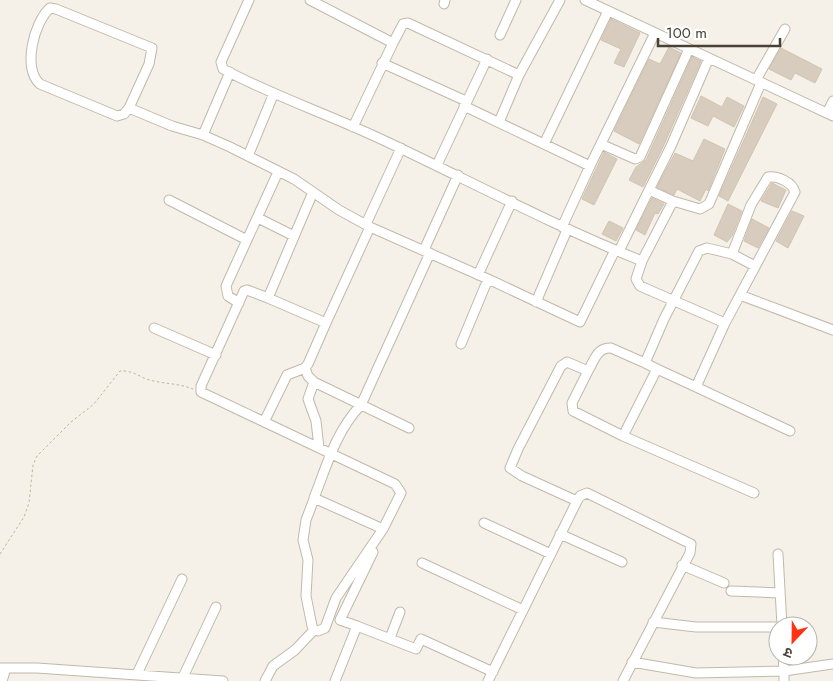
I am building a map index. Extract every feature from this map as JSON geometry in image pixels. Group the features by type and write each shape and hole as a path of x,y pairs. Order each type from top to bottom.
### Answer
{"street":[{"path":"248,0 221,62 222,67 274,93 401,148 565,228 642,261"},
{"path":"310,0 393,42"},
{"path":"500,35 516,0"},
{"path":"498,122 519,74 560,0"},
{"path":"591,1 608,11 830,115 833,101"},
{"path":"50,8 152,48 149,64 129,108 124,114 117,116 34,80 30,56 43,17 50,8"},
{"path":"544,144 608,11"},
{"path":"353,127 382,63 403,24 408,23 519,74"},
{"path":"649,190 673,201 700,209 709,204 759,81 785,29"},
{"path":"536,302 590,166 655,33"},
{"path":"602,144 635,159 640,157 689,49"},
{"path":"129,108 172,126 203,135 248,156 294,179 339,210 368,226 580,322 671,146 709,58"},
{"path":"437,165 487,59"},
{"path":"382,63 590,166"},
{"path":"203,135 230,72"},
{"path":"248,156 274,93"},
{"path":"264,422 287,375 305,368 401,148"},
{"path":"239,303 228,296 226,286 278,172"},
{"path":"314,630 306,596 308,560 302,540 306,520 343,425 361,405 458,175"},
{"path":"696,387 725,324 795,192 794,187 768,177 751,205 732,254"},
{"path":"268,298 314,192"},
{"path":"169,200 247,240"},
{"path":"478,275 512,201"},
{"path":"673,201 642,261 636,279 637,284 725,324"},
{"path":"258,218 294,236"},
{"path":"645,362 673,300 699,251 707,248 732,254 755,266"},
{"path":"461,344 488,280"},
{"path":"265,681 273,666 295,650 314,630 325,628 336,598 383,528 401,493 395,484 201,392 201,386 244,291 247,290 268,298 326,323"},
{"path":"740,295 833,330"},
{"path":"154,328 216,355"},
{"path":"754,493 622,436 573,411 572,403 600,350 605,347 611,348 645,362 790,431"},
{"path":"577,501 512,471 511,463 561,366 567,362 588,371"},
{"path":"305,368 308,376 314,382 409,428"},
{"path":"622,436 657,369"},
{"path":"314,382 308,399 316,421 319,448"},
{"path":"488,681 577,501 580,496 587,494 691,544 691,548 623,681"},
{"path":"314,499 383,528"},
{"path":"484,523 551,554"},
{"path":"560,534 622,562"},
{"path":"374,542 374,550 340,620 416,648 421,639 493,672"},
{"path":"778,554 781,616"},
{"path":"422,564 523,610"},
{"path":"682,565 724,583"},
{"path":"137,674 182,579"},
{"path":"731,591 780,594"},
{"path":"183,678 216,607"},
{"path":"390,638 400,612"},
{"path":"653,622 696,627 768,628"},
{"path":"335,681 356,626"},
{"path":"632,662 696,673 784,676 833,664"},
{"path":"2,681 3,668 37,668 109,677 137,674 223,681"}],"path":[{"path":"0,554 24,517 29,503 33,464 37,456 71,422 94,404 120,371 126,371 157,382 184,385 201,392"}],"building":[{"path":"611,19 640,33 624,67 614,63 621,49 601,40"},
{"path":"669,47 681,53 639,144 614,131 649,59 660,64"},
{"path":"781,48 822,69 815,83 795,73 791,80 769,69"},
{"path":"692,57 701,61 643,187 629,180 636,167 646,160"},
{"path":"701,96 722,107 727,97 744,106 734,127 713,116 708,126 691,118"},
{"path":"763,97 777,104 728,201 719,196"},
{"path":"704,139 725,149 708,191 706,189 700,201 677,189 674,195 657,187 675,153 693,161"},
{"path":"604,152 617,159 594,205 582,199"},
{"path":"772,183 786,190 778,208 761,201"},
{"path":"652,198 664,204 658,214 655,213 645,235 636,230"},
{"path":"728,204 742,211 732,236 727,242 714,235"},
{"path":"792,211 804,216 788,248 776,241"},
{"path":"752,219 769,228 758,248 744,241"},
{"path":"609,221 623,228 616,241 602,234"}]}
